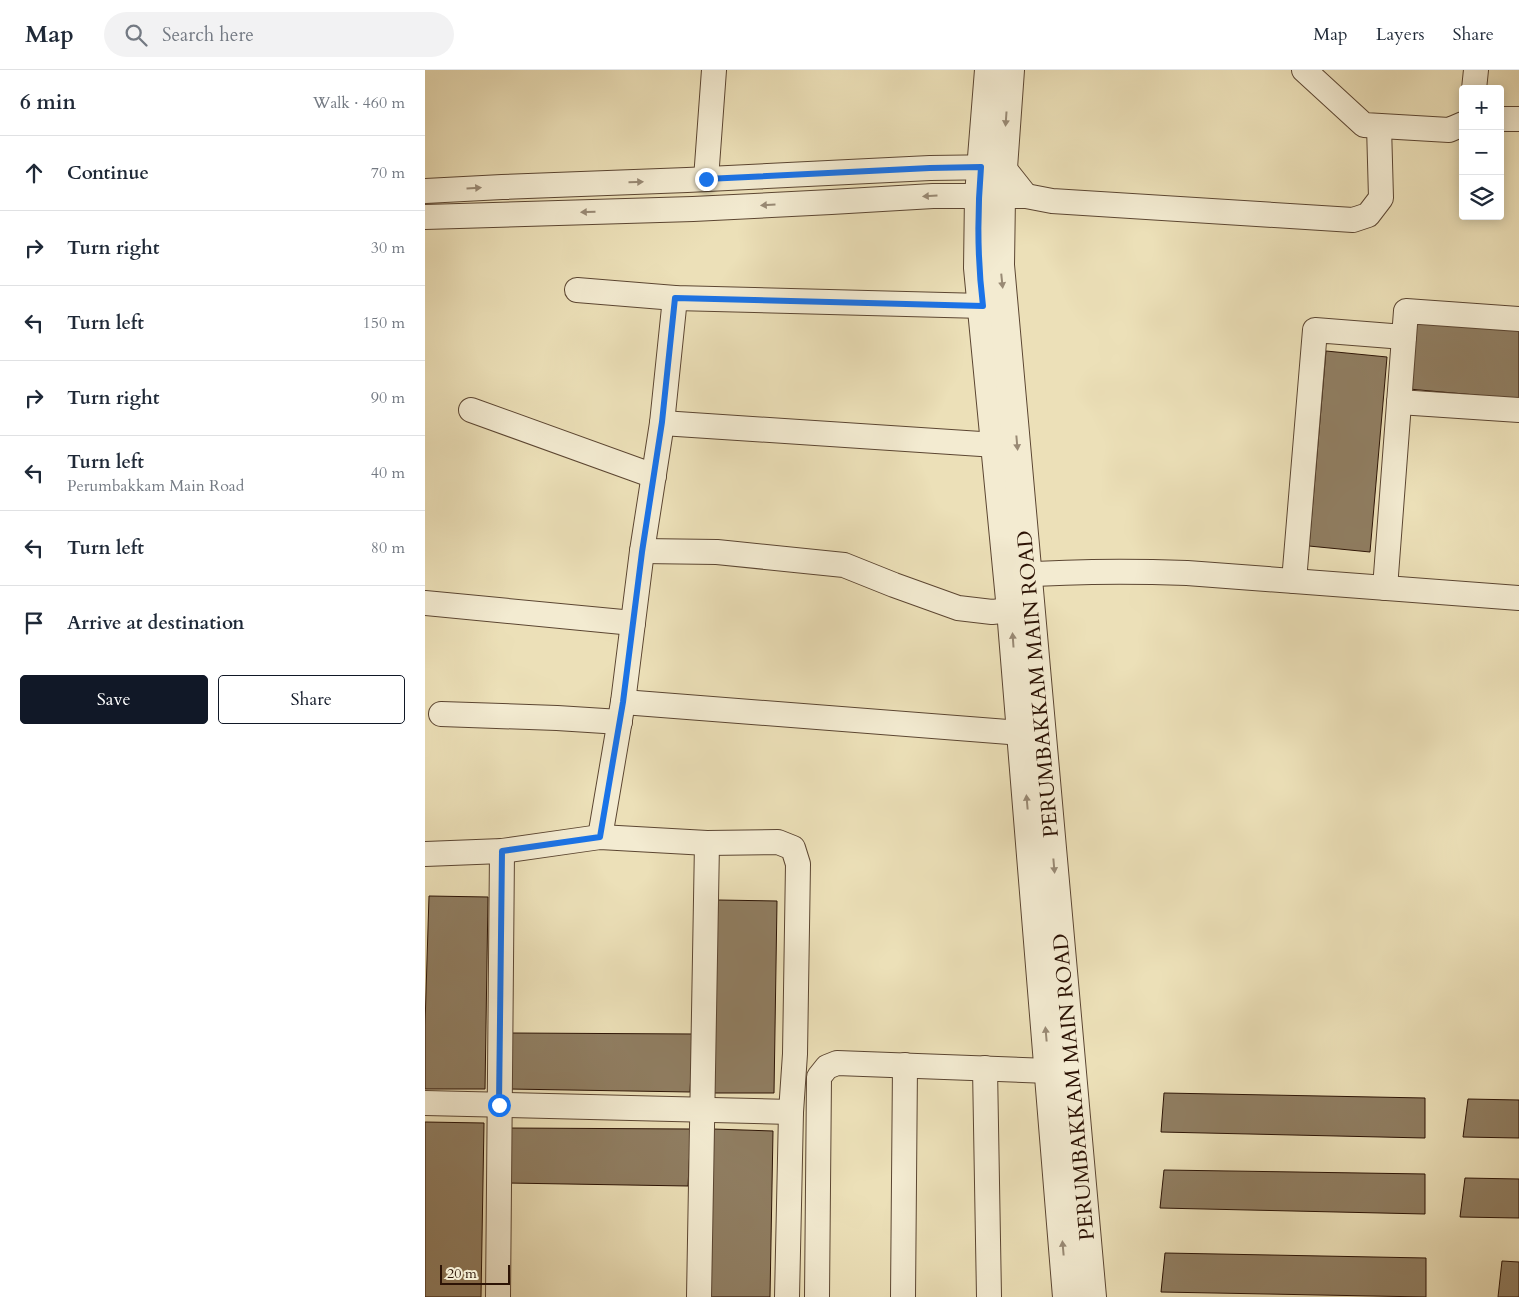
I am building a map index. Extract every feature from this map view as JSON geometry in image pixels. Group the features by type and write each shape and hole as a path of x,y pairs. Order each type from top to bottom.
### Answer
{"street":[{"path":"706,179 714,70"},
{"path":"1304,70 1364,125 1449,130 1459,126"},
{"path":"1474,85 1476,70"},
{"name":"PERUMBAKKAM MAIN ROAD","path":"1007,72 992,167 1002,196 1000,265 1018,575 1092,1297"},
{"path":"1504,120 1519,119"},
{"path":"425,217 693,209 933,196 1002,196 1052,202 1353,220 1368,215 1381,198 1379,126"},
{"path":"425,191 930,168 992,167 1002,196"},
{"name":"PERUMBAKKAM MAIN ROAD","path":"1002,196 978,268 996,445 1018,575 1011,610 1067,1297"},
{"path":"577,290 675,298 983,306"},
{"path":"600,837 621,712 642,552 662,422 675,298"},
{"path":"1385,588 1406,311 1519,319"},
{"path":"1293,581 1315,330 1404,337"},
{"path":"1399,402 1519,410"},
{"path":"471,410 654,476"},
{"path":"662,422 996,445"},
{"path":"642,552 717,552 844,565 958,608 992,612 1011,610"},
{"path":"1018,575 1134,571 1187,573 1519,598"},
{"path":"425,603 633,623"},
{"path":"441,714 557,718 621,712 1021,732"},
{"path":"425,854 502,851 600,837 707,843 778,842 793,848 797,864 795,1054 791,1112 787,1297"},
{"path":"699,1297 707,843"},
{"path":"498,1297 502,851"},
{"path":"817,1297 819,1077 827,1067 837,1063 1049,1071"},
{"path":"903,1297 905,1065"},
{"path":"985,1068 989,1297"},
{"path":"425,1103 791,1112"}],"building":[{"path":"1416,321 1519,330 1519,399 1409,389"},
{"path":"1326,351 1387,357 1370,552 1309,546"},
{"path":"429,896 488,897 485,1089 425,1089"},
{"path":"718,900 777,901 774,1093 712,1093"},
{"path":"511,1033 693,1034 690,1092 509,1089"},
{"path":"1164,1093 1425,1098 1425,1138 1161,1132"},
{"path":"1468,1099 1519,1100 1519,1138 1463,1137"},
{"path":"425,1122 484,1123 481,1297 425,1297"},
{"path":"508,1128 691,1129 688,1186 507,1183"},
{"path":"713,1129 773,1131 770,1297 708,1297"},
{"path":"1164,1170 1425,1174 1425,1214 1160,1208"},
{"path":"1465,1178 1519,1179 1519,1218 1460,1217"},
{"path":"1165,1253 1426,1258 1426,1297 1161,1292"},
{"path":"1502,1261 1519,1262 1519,1297 1498,1297"}],"route":[{"path":"499,1105 502,851 600,837 623,702 642,552 662,422 675,298 983,306 978,268 981,167 706,179"}]}
